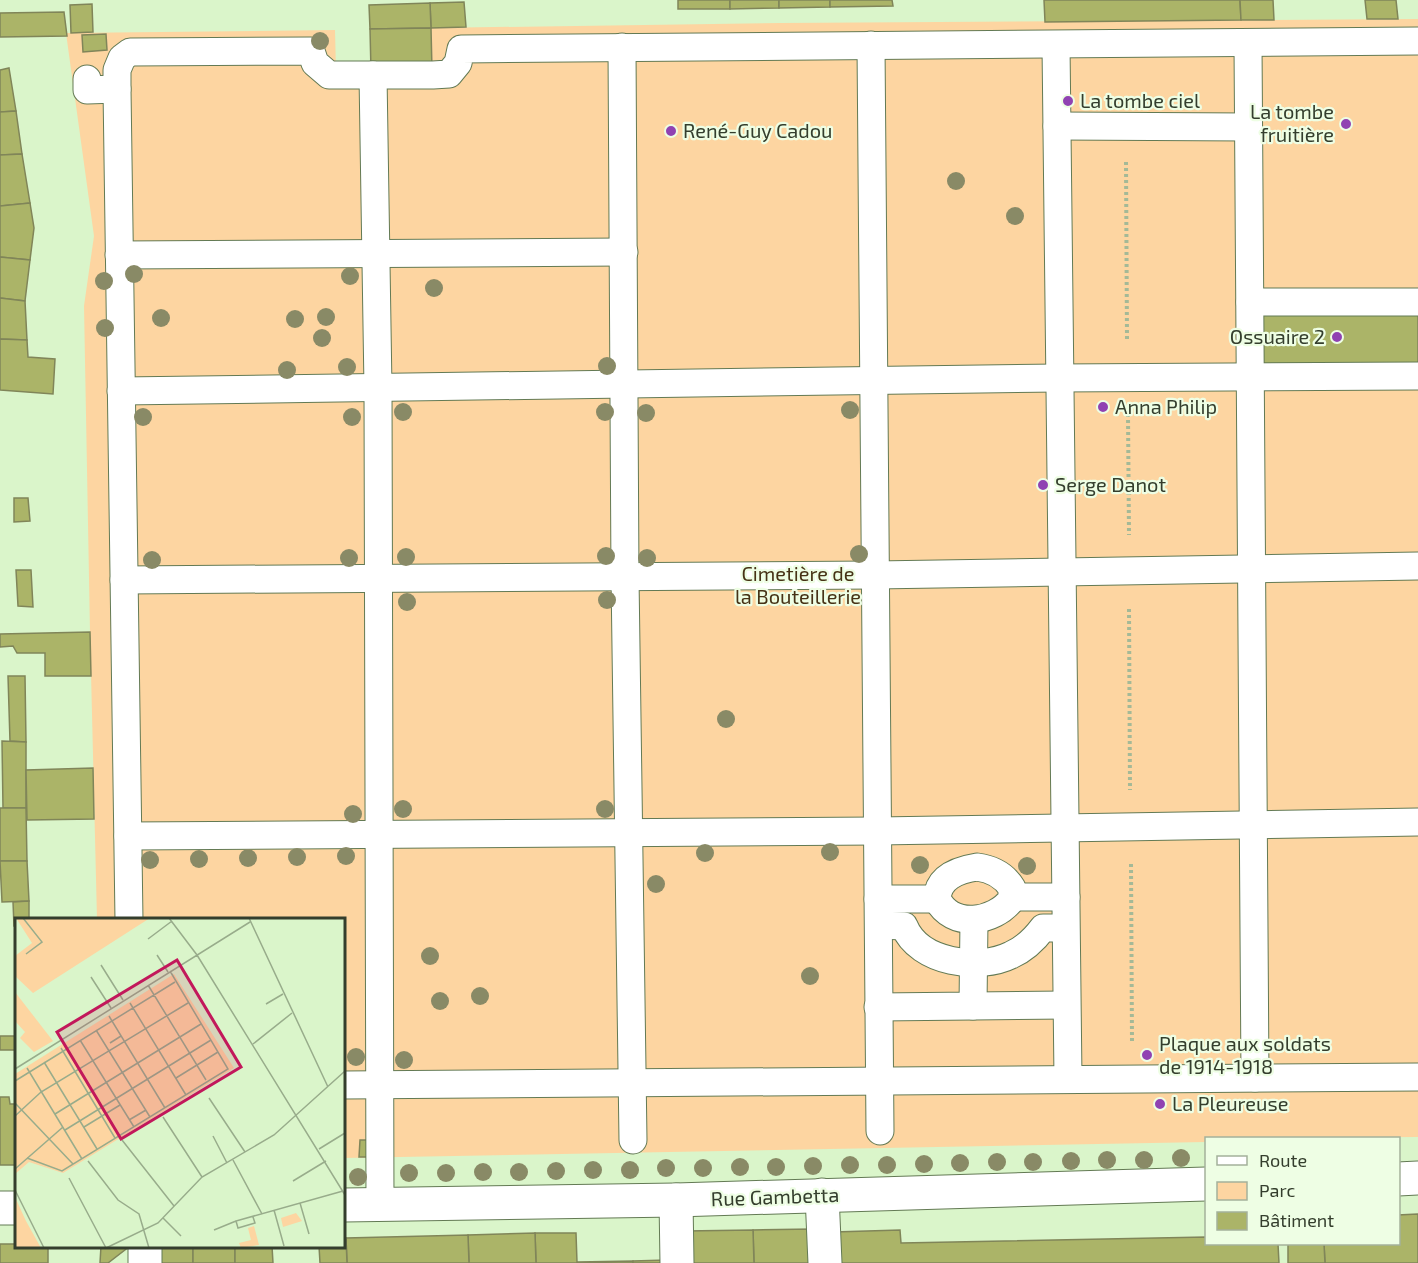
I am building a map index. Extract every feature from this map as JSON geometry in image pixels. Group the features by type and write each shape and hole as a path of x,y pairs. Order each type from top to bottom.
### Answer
{"street":[{"path":"1400,1179 1418,1178"},
{"name":"Rue Gambetta","path":"345,1205 676,1200 1205,1184"},
{"path":"822,1195 825,1263"},
{"path":"676,1200 678,1263"}],"lane":[{"path":"129,918 117,89 117,70 122,57 130,52 311,51 315,63 329,75 374,75 449,74 458,63 461,49 1418,41"},
{"path":"1248,44 1255,1078"},
{"path":"871,45 880,1131"},
{"path":"1056,45 1058,378 1068,1079"},
{"path":"622,47 633,1140"},
{"path":"374,75 378,388 380,1204"},
{"path":"87,79 87,90 117,89"},
{"path":"1057,126 1248,127"},
{"path":"119,255 624,252"},
{"path":"1250,302 1418,302"},
{"path":"121,391 625,386 1058,378 1418,376"},
{"path":"124,580 875,575 1418,566"},
{"path":"128,836 878,831 1418,822"},
{"path":"970,829 970,858"},
{"path":"977,867 990,868 1001,875 1010,884 1013,897 1007,906 995,915 974,920 948,912 937,899 944,879 960,870 977,867"},
{"path":"1013,897 1066,897"},
{"path":"878,912 937,899"},
{"path":"878,912 904,926 908,935 932,953 946,959 974,962 1009,957 1033,941 1043,928 1065,928"},
{"path":"974,920 974,1006"},
{"path":"878,1007 1066,1005"},
{"path":"345,1084 1418,1077"}],"green space":[{"name":"Cimetière de la Bouteillerie","path":"1418,19 1418,1137 1205,1137 1205,1142 345,1158 345,918 97,918 84,306 94,236 66,33 335,30 336,71 371,71 431,28 780,23"}],"building":[{"path":"678,0 730,0 730,9 678,9"},
{"path":"730,0 779,0 779,8 730,9"},
{"path":"779,0 830,0 830,7 779,8"},
{"path":"830,0 892,0 893,6 830,7"},
{"path":"1044,0 1240,0 1241,20 1045,22"},
{"path":"1240,0 1273,0 1274,20 1241,20"},
{"path":"1365,0 1396,0 1398,19 1367,19"},
{"path":"464,2 466,27 431,28 430,3"},
{"path":"430,3 431,28 370,29 369,5"},
{"path":"92,4 93,32 71,33 70,5"},
{"path":"64,12 67,36 0,37 0,13"},
{"path":"431,28 432,70 371,71 370,29"},
{"path":"106,34 107,50 83,52 82,35"},
{"path":"9,68 16,111 0,112 0,70"},
{"path":"16,111 22,154 0,155 0,112"},
{"path":"22,154 30,203 0,206 0,155"},
{"path":"30,203 34,228 30,260 0,257 0,206"},
{"path":"0,257 30,260 25,301 0,298"},
{"path":"0,298 25,301 27,340 0,339"},
{"name":"Ossuaire 2","path":"1418,310 1418,364 1256,365 1255,311"},
{"path":"0,339 27,340 28,357 55,359 53,394 0,390"},
{"path":"14,498 28,498 30,521 14,522"},
{"path":"16,570 31,570 33,607 18,606"},
{"path":"90,632 91,676 45,676 45,653 17,653 13,646 0,647 0,634"},
{"path":"8,676 25,676 26,742 10,741"},
{"path":"2,741 26,742 26,808 3,808"},
{"path":"93,768 94,819 27,820 26,770"},
{"path":"0,808 26,808 27,861 0,861"},
{"path":"0,861 27,861 29,901 2,902"},
{"path":"29,901 29,918 15,918 15,926 14,926 13,902"},
{"path":"0,1036 15,1036 15,1050 0,1050"},
{"path":"0,1097 9,1097 10,1104 15,1104 15,1165 0,1165"},
{"path":"360,1140 368,1140 368,1157 359,1157"},
{"path":"1418,1214 1418,1263 1325,1263 1324,1245 1400,1245 1400,1215"},
{"path":"813,1229 815,1263 754,1263 753,1230"},
{"path":"753,1230 754,1263 686,1263 685,1231"},
{"path":"900,1230 901,1243 1205,1237 1205,1245 1278,1245 1279,1263 836,1263 834,1232"},
{"path":"535,1233 576,1233 577,1262 633,1261 633,1263 536,1263"},
{"path":"535,1233 536,1263 469,1263 468,1235"},
{"path":"468,1235 469,1263 347,1263 346,1238"},
{"path":"346,1238 347,1263 320,1263 319,1248 345,1248"},
{"path":"0,1244 15,1244 15,1248 48,1248 48,1263 0,1263"},
{"path":"1288,1245 1324,1245 1325,1263 1288,1263"},
{"path":"101,1248 127,1248 108,1263 100,1263"},
{"path":"153,1248 193,1248 193,1263 153,1263"},
{"path":"193,1248 235,1248 235,1263 193,1263"},
{"path":"235,1248 272,1248 273,1263 235,1263"},
{"path":"667,1260 667,1263 633,1263 633,1261"}],"place":[{"name":"La tombe ciel","path":"1068,101"},
{"name":"La tombe fruitière","path":"1346,124"},
{"name":"René-Guy Cadou","path":"671,131"},
{"name":"Ossuaire 2","path":"1337,337"},
{"name":"Anna Philip","path":"1103,407"},
{"name":"Serge Danot","path":"1043,485"},
{"name":"Plaque aux soldats de 1914-1918","path":"1147,1055"},
{"name":"La Pleureuse","path":"1160,1104"}]}
